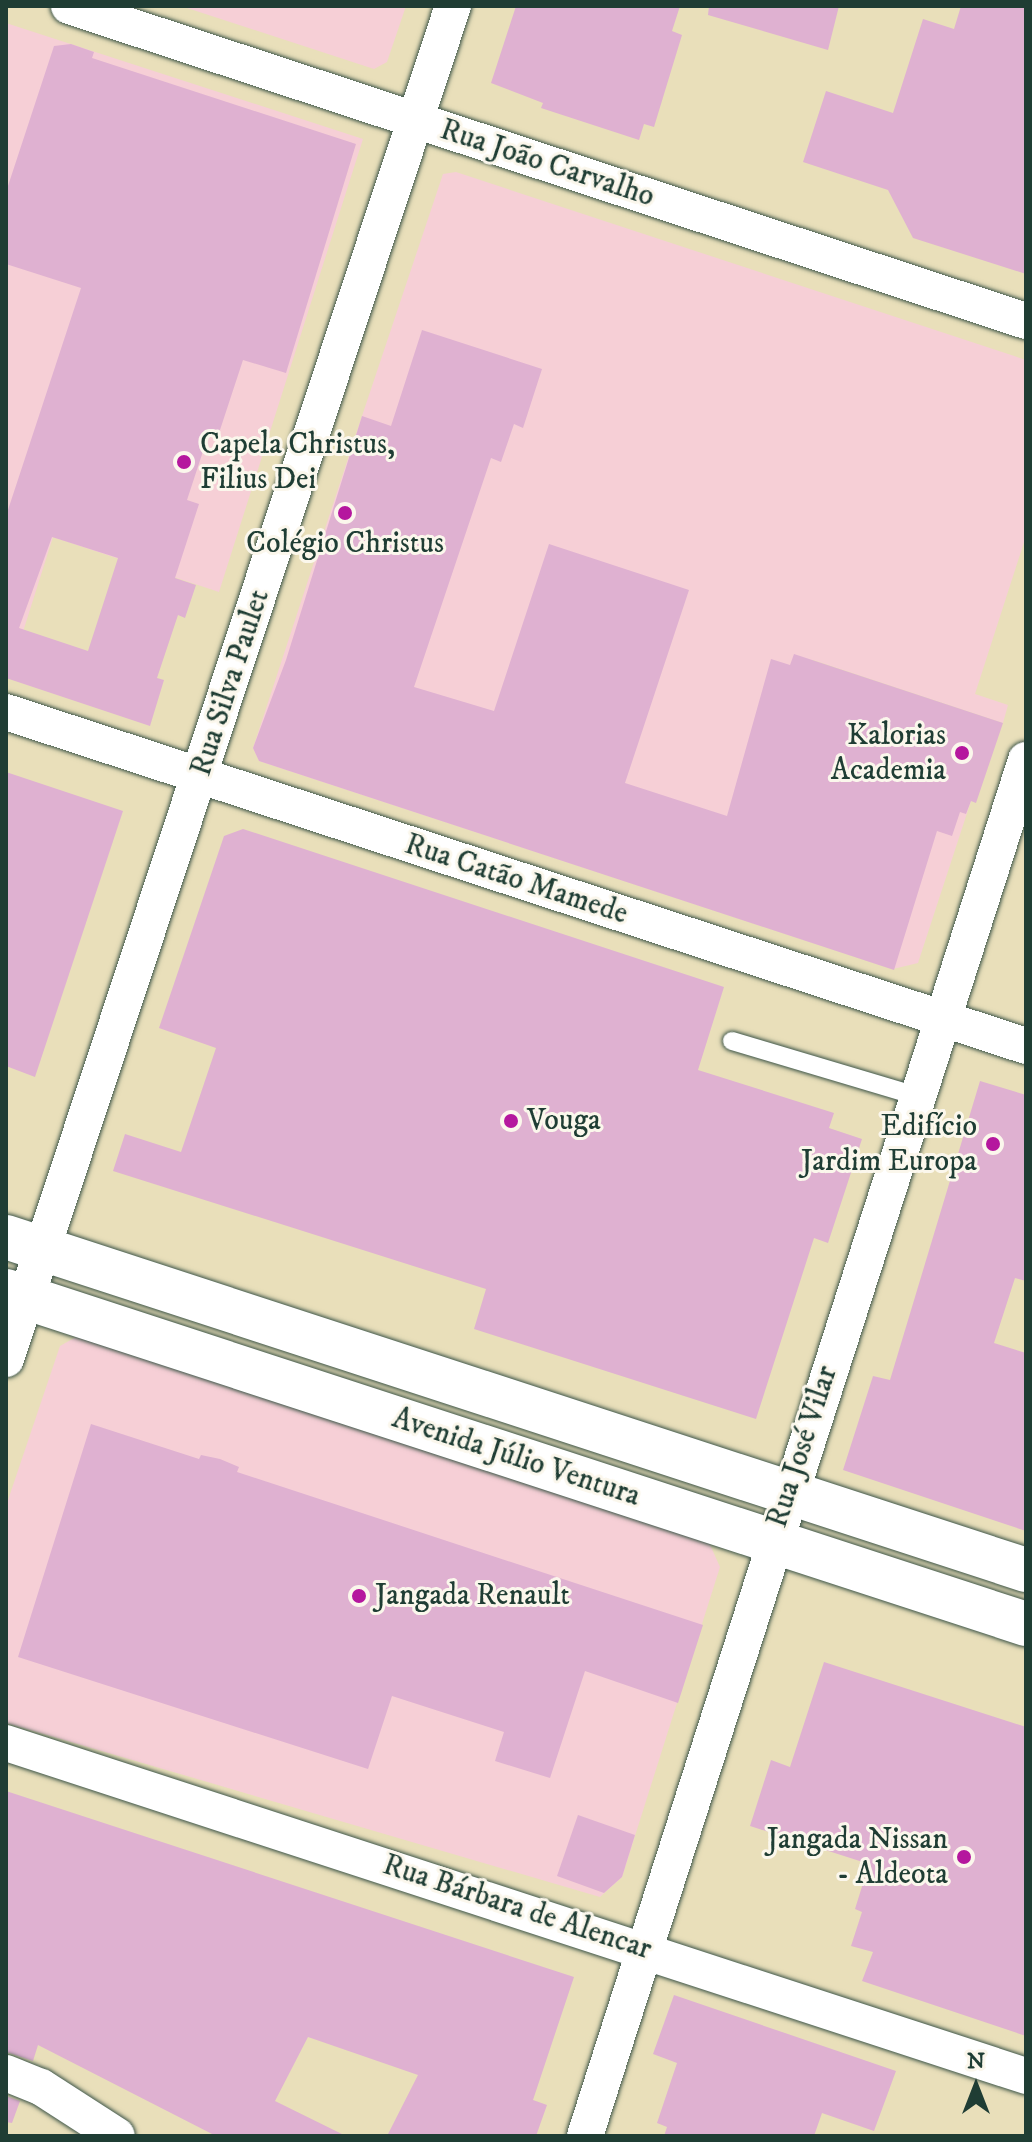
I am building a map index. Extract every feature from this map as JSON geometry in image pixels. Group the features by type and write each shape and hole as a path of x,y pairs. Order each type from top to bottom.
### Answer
{"main road":[{"name":"Avenida Júlio Ventura","path":"24,1243 789,1490 1026,1570"},
{"name":"Avenida Júlio Ventura","path":"16,1294 1026,1624"}],"street":[{"name":"Rua João Carvalho","path":"69,6 1026,321"},
{"name":"Rua Silva Paulet","path":"6,1359 24,1243 200,777 453,6"},
{"name":"Rua Catão Mamede","path":"6,712 1026,1046"},
{"name":"Rua José Vilar","path":"585,2136 772,1540 1026,760"},
{"name":"Rua Bárbara de Alencar","path":"6,1743 645,1949 1026,2076"},
{"path":"6,2073 41,2087 117,2136"}],"lane":[{"path":"732,1041 917,1096"}],"shaded area":[{"path":"181,6 406,6 387,62 374,69"},
{"path":"6,23 363,139 219,592 53,537 8,679"},
{"path":"456,172 1026,360 1026,536 975,694 1008,705 1003,723 813,660 788,740 971,801 918,963 893,969 259,761 253,748 362,416 443,174"},
{"name":"Jangada Renault","path":"83,1333 707,1538 720,1567 622,1877 600,1897 6,1723 6,1506 60,1346"}],"building":[{"path":"516,6 680,6 672,31 682,35 654,127 644,124 639,140 541,108 543,103 491,83"},
{"path":"709,6 839,6 828,50 708,15"},
{"path":"961,6 1026,6 1026,274 913,238 888,190 803,162 826,91 893,113 923,19 954,29"},
{"path":"71,44 94,52 92,58 356,144 286,373 243,360 219,433 210,430 187,500 199,504 175,578 196,585 185,618 178,615 157,678 164,680 150,726 6,678 6,516 81,288 6,264 6,192 54,46","holes":["52,537 118,558 88,651 19,628"]},
{"path":"422,330 542,369 523,428 514,424 501,462 491,458 414,687 494,711 549,544 689,590 625,783 727,816 771,659 790,665 794,654 1003,723 976,803 971,801 966,814 960,812 952,836 937,831 894,970 259,761 253,748 286,660 362,416 391,426"},
{"path":"6,772 123,811 35,1077 6,1066"},
{"name":"Vouga","path":"243,829 724,987 698,1070 834,1113 829,1128 862,1139 828,1243 814,1238 756,1419 474,1329 486,1289 113,1171 125,1134 181,1152 216,1048 159,1028 224,836"},
{"path":"980,1081 1026,1095 1026,1281 1015,1278 994,1343 1026,1353 1026,1531 843,1470 873,1376 890,1380"},
{"path":"91,1424 199,1459 201,1455 220,1459 239,1467 237,1472 703,1625 678,1703 585,1671 550,1778 495,1761 504,1732 392,1696 368,1769 18,1657"},
{"name":"Jangada Nissan - Aldeota","path":"824,1662 1026,1727 1026,2036 862,1981 873,1952 851,1946 862,1912 855,1909 869,1864 750,1826 771,1760 790,1767"},
{"path":"6,1791 574,1977 533,2100 547,2105 536,2136 387,2136 418,2075 308,2037 275,2101 346,2136 216,2136 38,2045 33,2061 6,2052"},
{"path":"578,1815 635,1835 622,1877 604,1893 557,1876"},
{"path":"674,1995 896,2071 874,2131 822,2113 814,2136 664,2136 667,2127 657,2123 677,2063 653,2054"},
{"path":"6,2096 20,2101 12,2123 6,2122"}],"place":[{"name":"Capela Christus, Filius Dei","path":"184,462"},
{"name":"Colégio Christus","path":"345,513"},
{"name":"Kalorias Academia","path":"962,753"},
{"name":"Vouga","path":"511,1121"},
{"name":"Edifício Jardim Europa","path":"993,1144"},
{"name":"Jangada Renault","path":"359,1596"},
{"name":"Jangada Nissan - Aldeota","path":"964,1857"}]}
